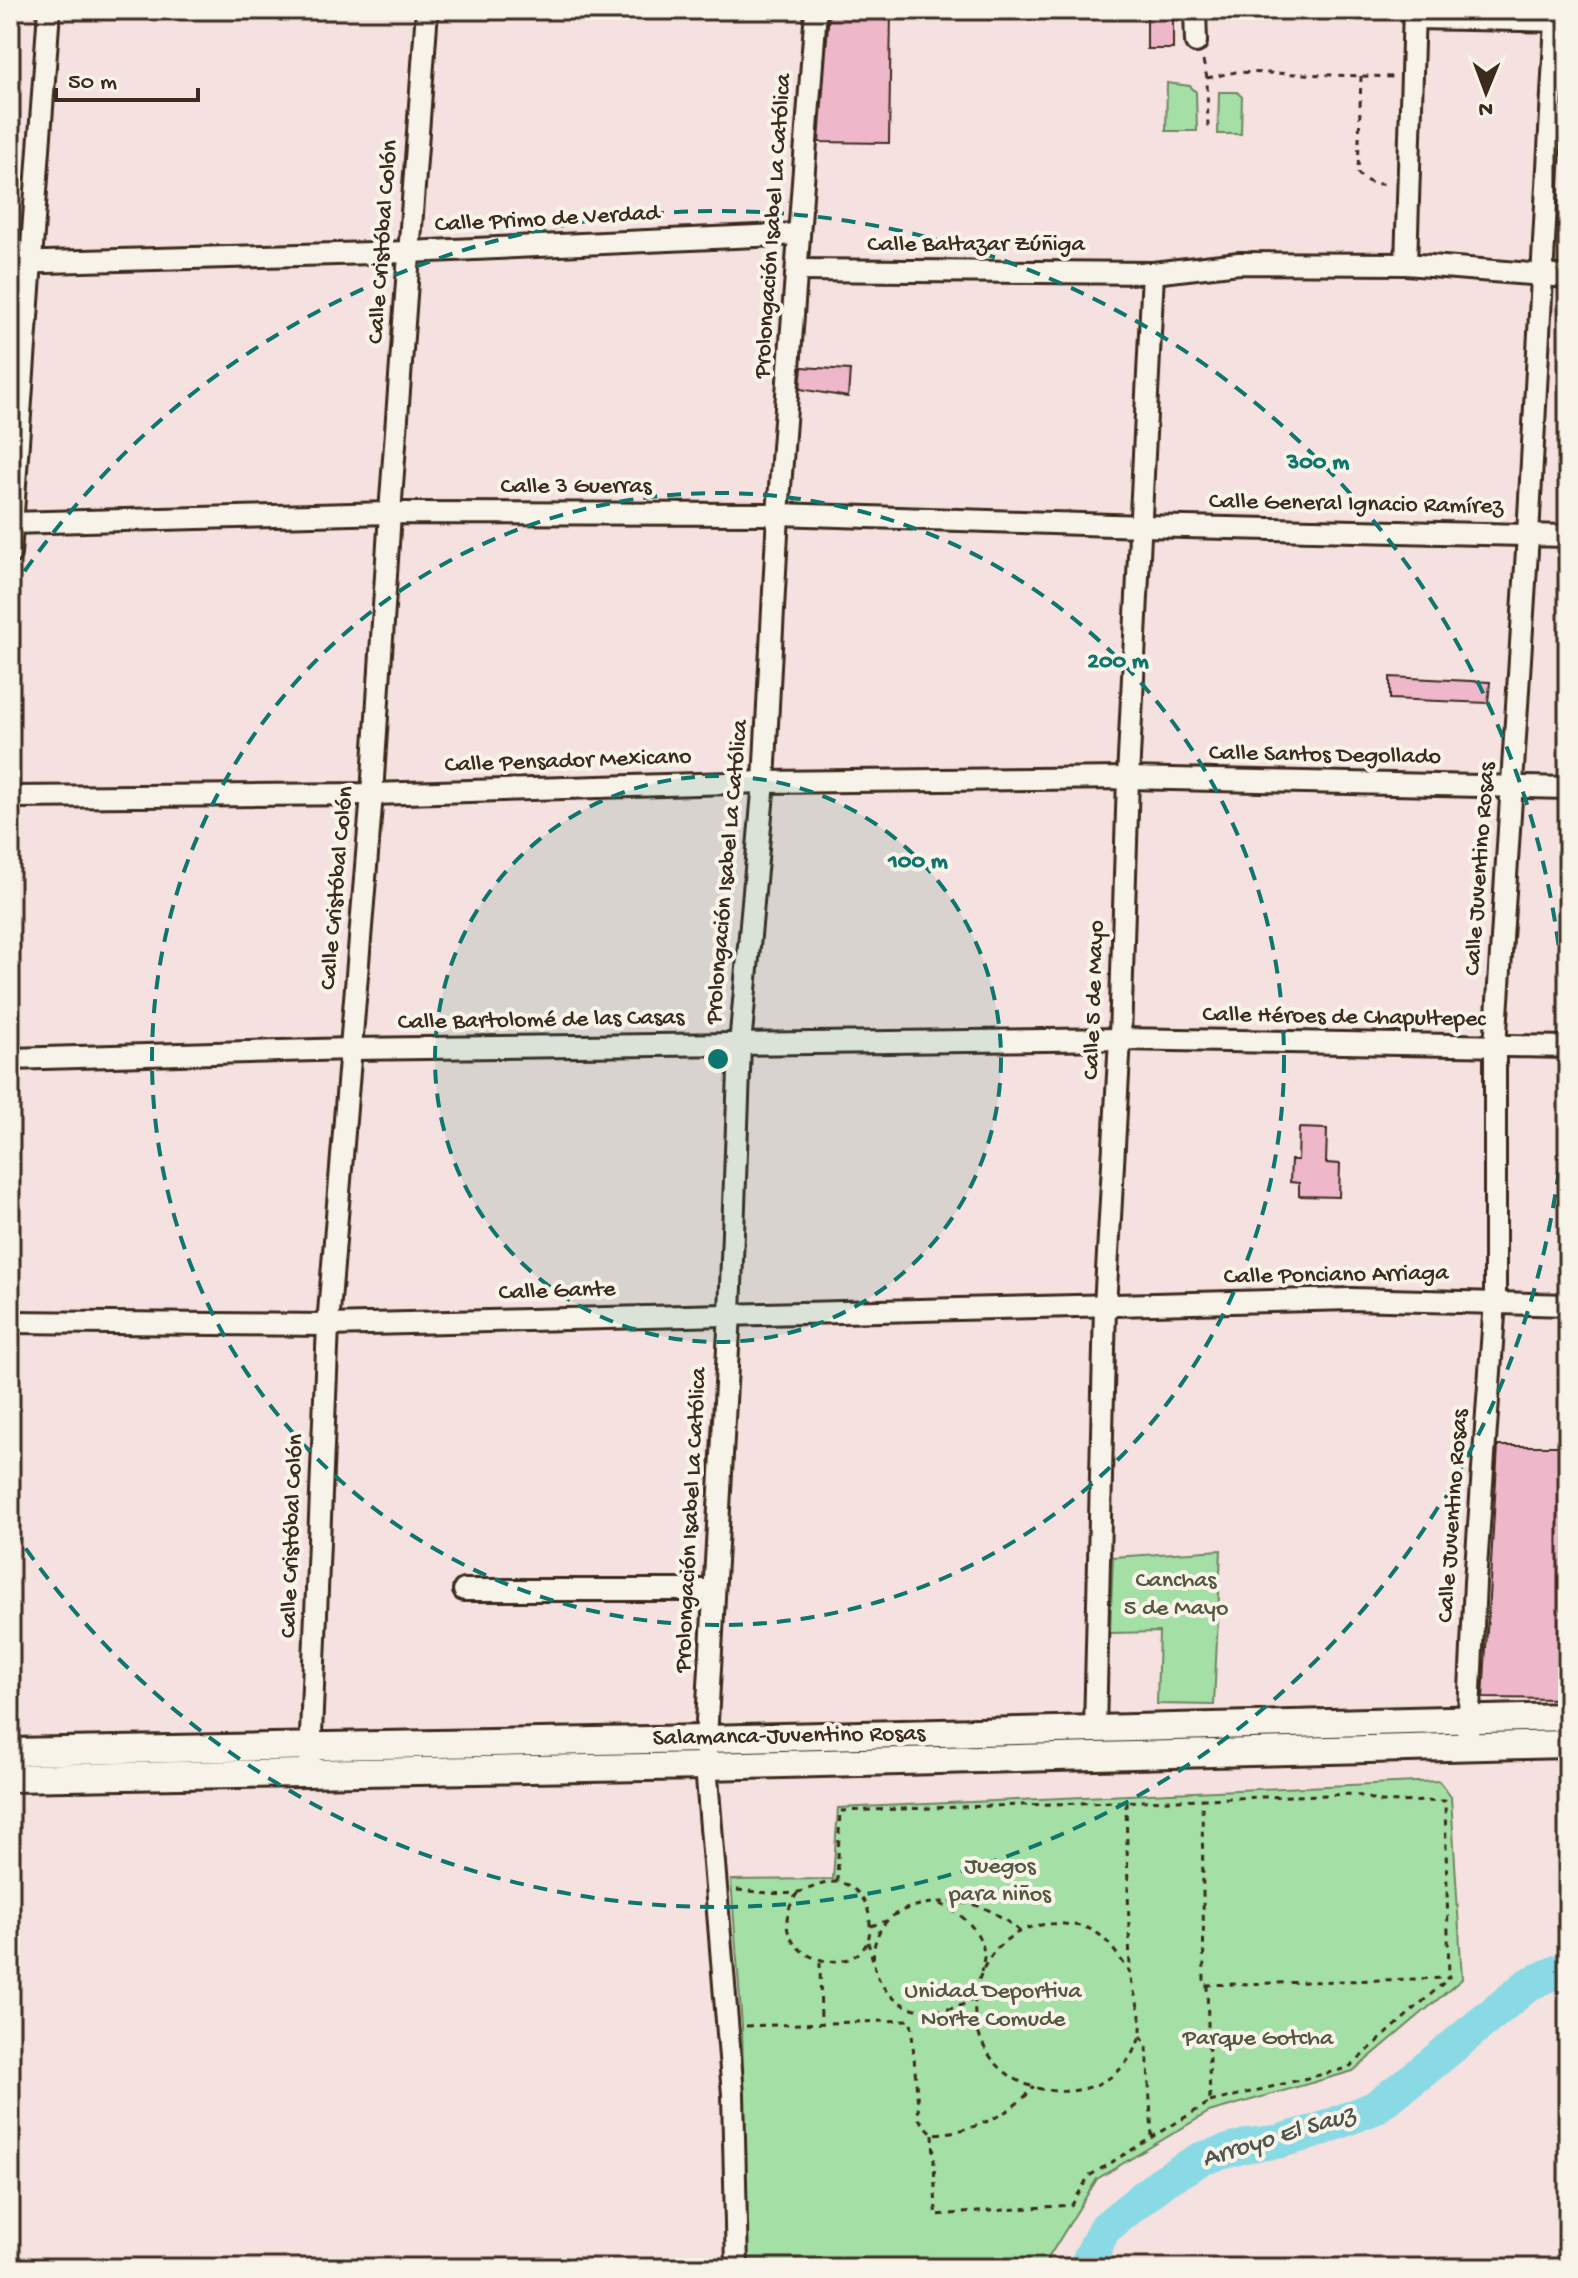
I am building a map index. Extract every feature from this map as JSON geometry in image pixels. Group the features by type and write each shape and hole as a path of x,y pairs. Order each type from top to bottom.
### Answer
{"street":[{"path":"10,554 49,10"},
{"name":"Calle Cristóbal Colón","path":"310,1760 328,1325 372,794 427,10"},
{"name":"Prolongación Isabel La Católica","path":"706,1766 730,1313 740,1045 764,782 778,514 816,10"},
{"path":"1195,10 1196,42"},
{"path":"1406,264 1414,14 1562,21"},
{"name":"Calle Juventino Rosas","path":"1468,1734 1495,1301 1495,1047 1543,275 1562,21"},
{"name":"Calle Primo de Verdad","path":"10,263 409,252 799,234"},
{"name":"Calle Baltazar Zúñiga","path":"798,270 1153,273 1239,263 1406,264 1568,277"},
{"name":"Calle 5 de Mayo","path":"1095,1730 1105,1307 1120,1039 1128,778 1143,526 1153,273"},
{"name":"Calle 3 Guerras","path":"11,523 390,513 778,514 1143,526"},
{"name":"Calle General Ignacio Ramírez","path":"1143,526 1568,536"},
{"name":"Calle Pensador Mexicano","path":"10,797 372,794 764,782 1128,778"},
{"name":"Calle Santos Degollado","path":"1128,778 1568,788"},
{"name":"Calle Bartolomé de las Casas","path":"10,1059 351,1049 1120,1039"},
{"name":"Calle Héroes de Chapultepec","path":"1120,1039 1568,1047"},
{"name":"Calle Ponciano Arriaga","path":"1105,1307 1351,1299 1568,1305"},
{"name":"Calle Gante","path":"10,1322 328,1325 730,1313 1105,1307"},
{"path":"464,1590 713,1590"},
{"name":"Salamanca-Juventino Rosas","path":"10,1752 706,1766 1468,1734 1568,1717"},
{"name":"Salamanca-Juventino Rosas","path":"10,1778 706,1739 1095,1730 1468,1734 1568,1744"},
{"path":"706,1766 733,2094 737,2268"}],"path":[{"path":"1196,42 1207,78 1208,129"},
{"path":"1207,78 1236,72 1412,77"},
{"path":"1361,76 1358,173 1363,180 1376,184 1408,184"},
{"path":"837,1882 840,1811 1355,1794 1381,1802 1445,1801 1449,1978 1348,2068 1210,2102 1089,2176 1072,2205 936,2215 933,2134 919,2119 911,2020 913,2008"},
{"path":"1202,1799 1204,1985 1207,1985 1210,2102"},
{"path":"937,1903 958,1912 970,1924 985,1952 974,1997 974,2023 984,2048 1011,2078 1056,2093 1089,2088 1112,2077 1128,2061 1141,2036 1141,2010 1132,1989 1130,1972 1126,1802"},
{"path":"735,1890 798,1892 818,1885 845,1884 861,1894 869,1910 871,1926 868,1942 879,1982 887,1994 913,2008 940,2010 956,2008 974,1997"},
{"path":"798,1892 791,1902 789,1914 791,1938 797,1947 820,1962 836,1962 854,1955 868,1942"},
{"path":"871,1926 916,1905 937,1903 982,1907 1005,1919 1020,1932"},
{"path":"873,1965 880,1929 888,1920"},
{"path":"981,1975 992,1952 1030,1927 1053,1923 1095,1931 1130,1972"},
{"path":"820,1962 821,2024"},
{"path":"1207,1985 1449,1978"},
{"path":"742,2026 911,2020"},
{"path":"1141,2036 1147,2047 1152,2137"},
{"path":"933,2134 968,2129 988,2121 1021,2102 1034,2087"}],"green space":[{"path":"1167,83 1190,86 1196,92 1197,131 1166,131"},
{"path":"1219,92 1237,92 1242,97 1241,134 1218,134"},
{"name":"Canchas 5 de Mayo","path":"1221,1550 1214,1705 1157,1704 1159,1632 1110,1633 1113,1557"},
{"name":"Unidad Deportiva Norte Comude","path":"1439,1781 1451,1797 1462,1979 1353,2071 1209,2112 1097,2179 1042,2268 748,2268 742,2026 731,1880 833,1879 838,1808"}],"building":[{"path":"829,12 891,12 889,143 819,142"},
{"path":"1147,12 1173,12 1173,49 1147,49"},
{"path":"802,367 850,370 848,397 800,389"},
{"path":"1390,677 1490,682 1488,703 1390,699"},
{"path":"1299,1128 1327,1129 1326,1163 1340,1164 1339,1197 1299,1196 1299,1183 1290,1182 1291,1160 1298,1160"},
{"path":"1498,1446 1568,1446 1568,1699 1483,1698"}],"waterway":[{"name":"Arroyo El Sauz","path":"1085,2268 1104,2229 1162,2182 1200,2159 1317,2131 1374,2108 1529,1984 1568,1967"}],"park label":[{"name":"Juegos para niños","path":"1000,1881"},
{"name":"Parque Gotcha","path":"1258,2039"}]}
